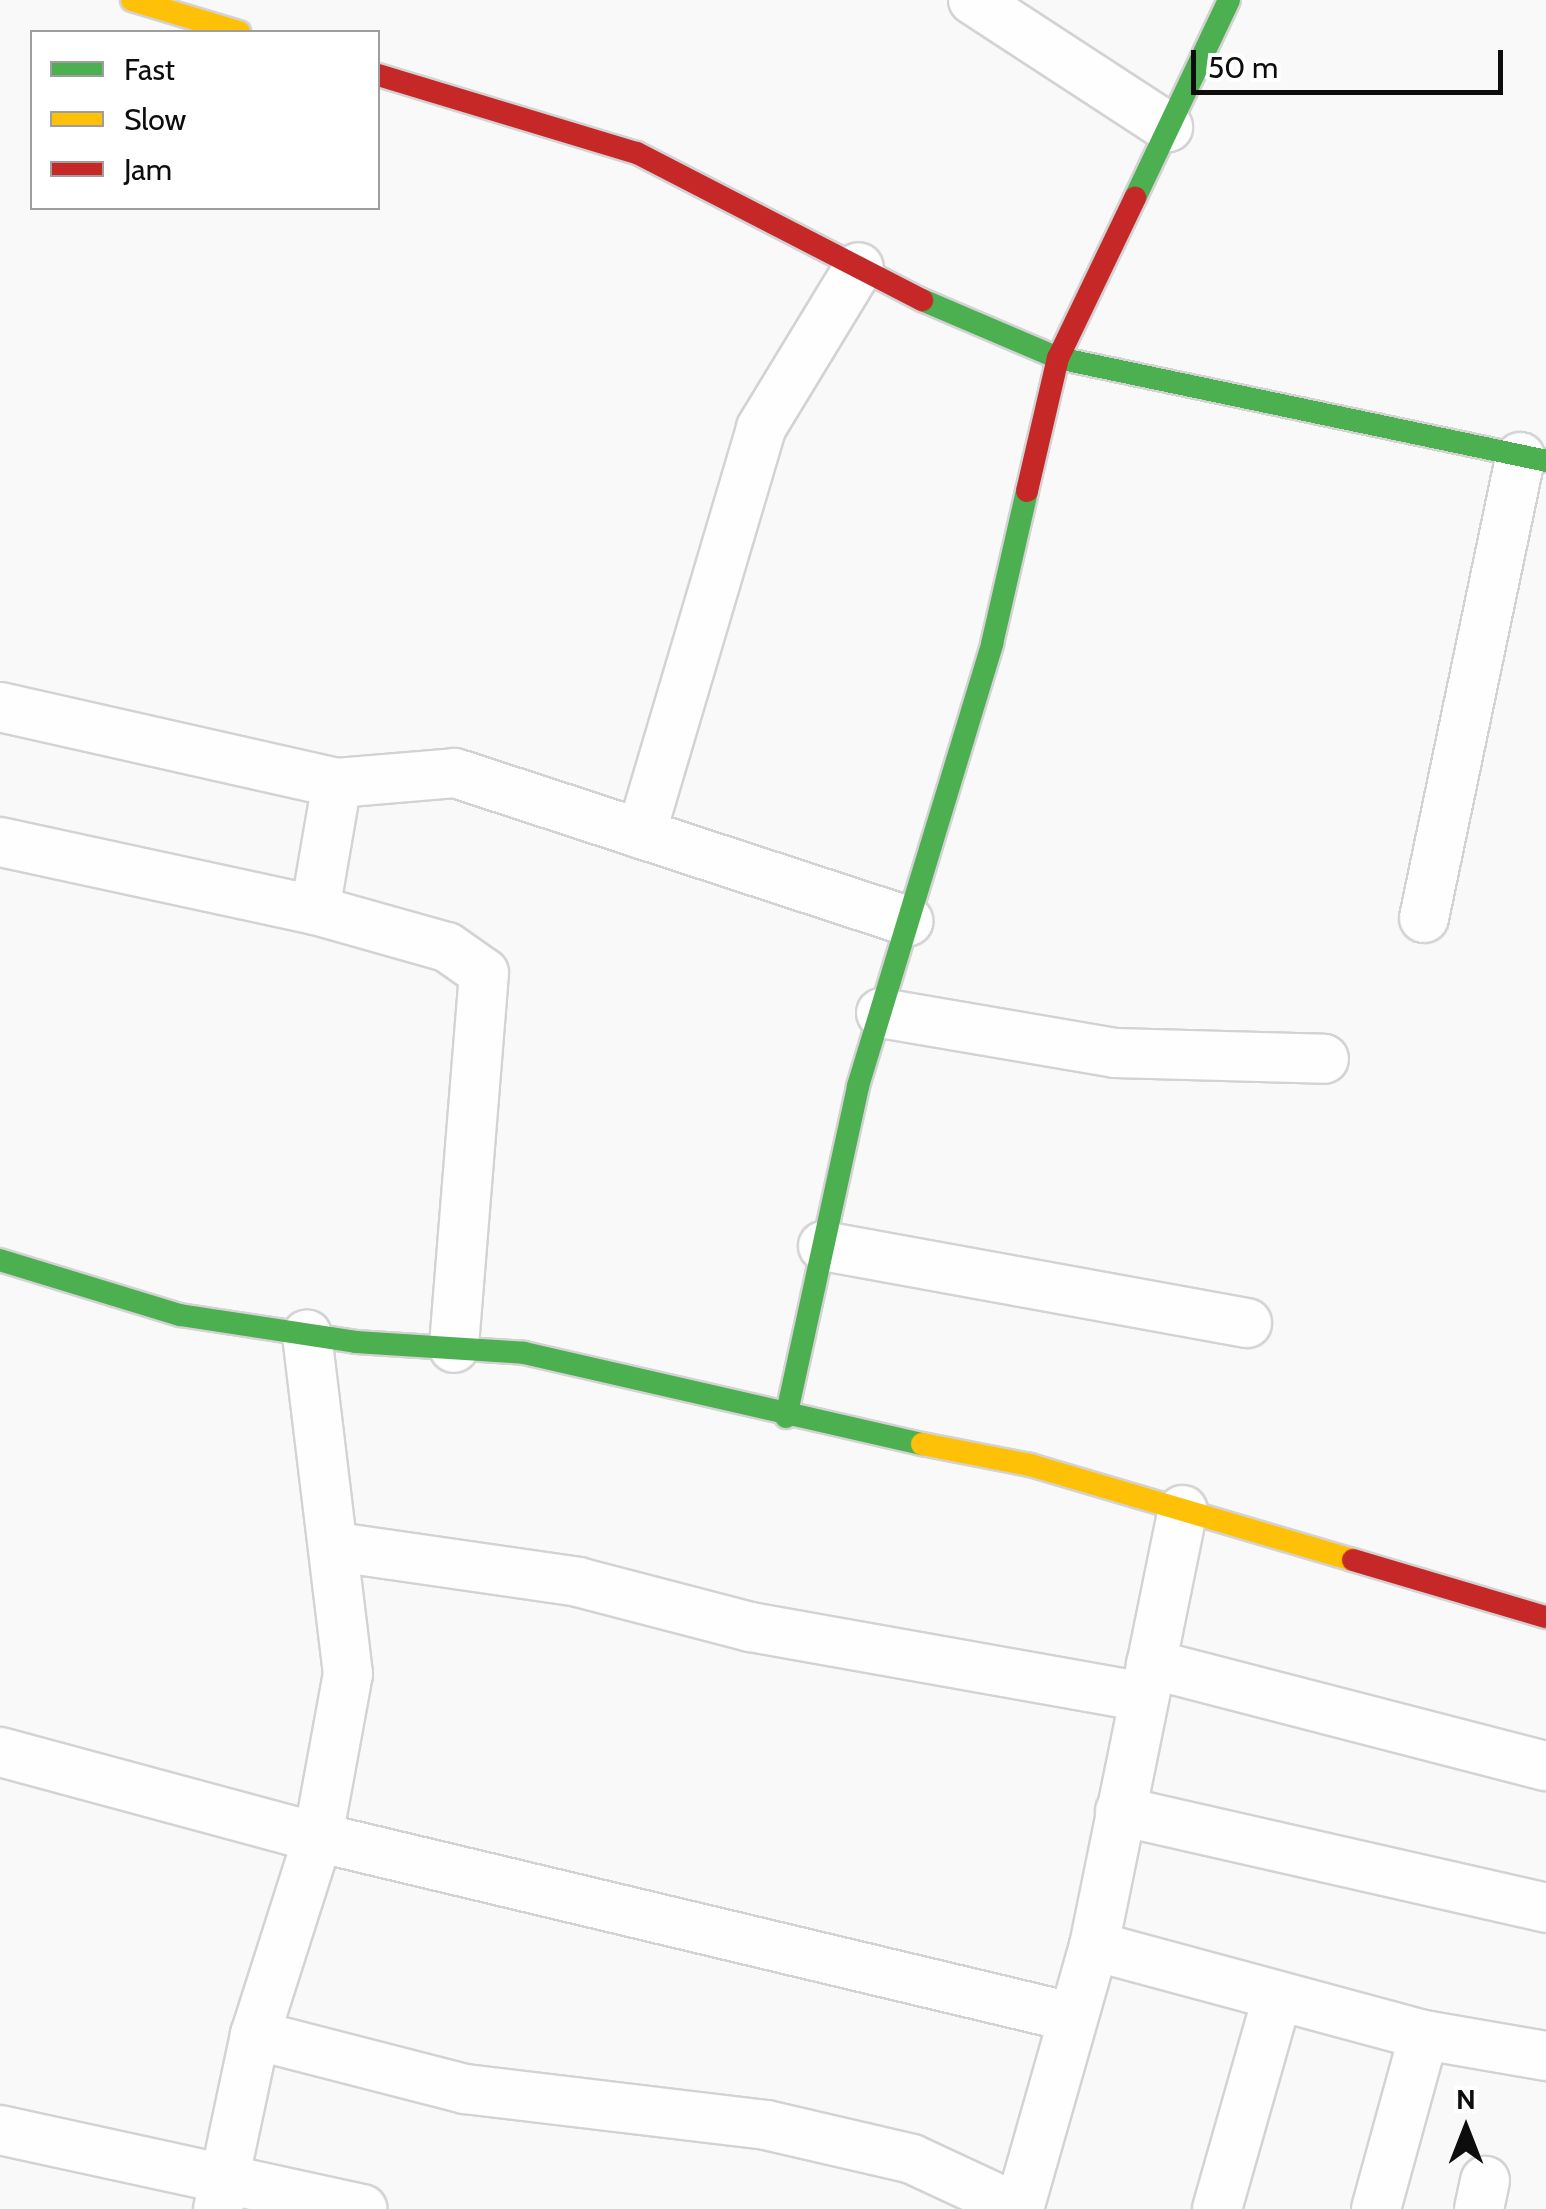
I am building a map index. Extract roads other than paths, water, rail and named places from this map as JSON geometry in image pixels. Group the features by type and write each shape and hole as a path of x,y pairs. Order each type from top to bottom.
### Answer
{"street":[{"path":"132,0 232,30"},
{"path":"973,0 1168,127"},
{"path":"786,1416 881,1013 992,644 1058,358 1229,0"},
{"path":"380,75 637,153 944,312 1058,358 1533,459 1424,918"},
{"path":"641,834 761,428 859,267"},
{"path":"0,707 336,782 455,773 908,922"},
{"path":"315,910 336,782"},
{"path":"0,842 315,910 447,947 484,973 454,1348"},
{"path":"881,1013 1115,1053 1324,1059"},
{"path":"823,1246 1247,1322"},
{"path":"0,1260 180,1315 307,1334 524,1353 786,1416 1030,1465 1546,1617"},
{"path":"220,2196 255,2036 318,1837 348,1674 336,1547 307,1334"},
{"path":"255,2036 465,2090 766,2125 912,2158 1019,2209 1070,2018 1094,1946 1184,1510"},
{"path":"336,1547 578,1582 751,1628 1147,1680 1546,1766"},
{"path":"0,1752 318,1837 1070,2018"},
{"path":"1120,1812 1546,1908"},
{"path":"1094,1946 1424,2035 1546,2056"},
{"path":"1217,2209 1276,1998"},
{"path":"1376,2209 1424,2035"},
{"path":"0,2130 220,2196 363,2209"}]}
